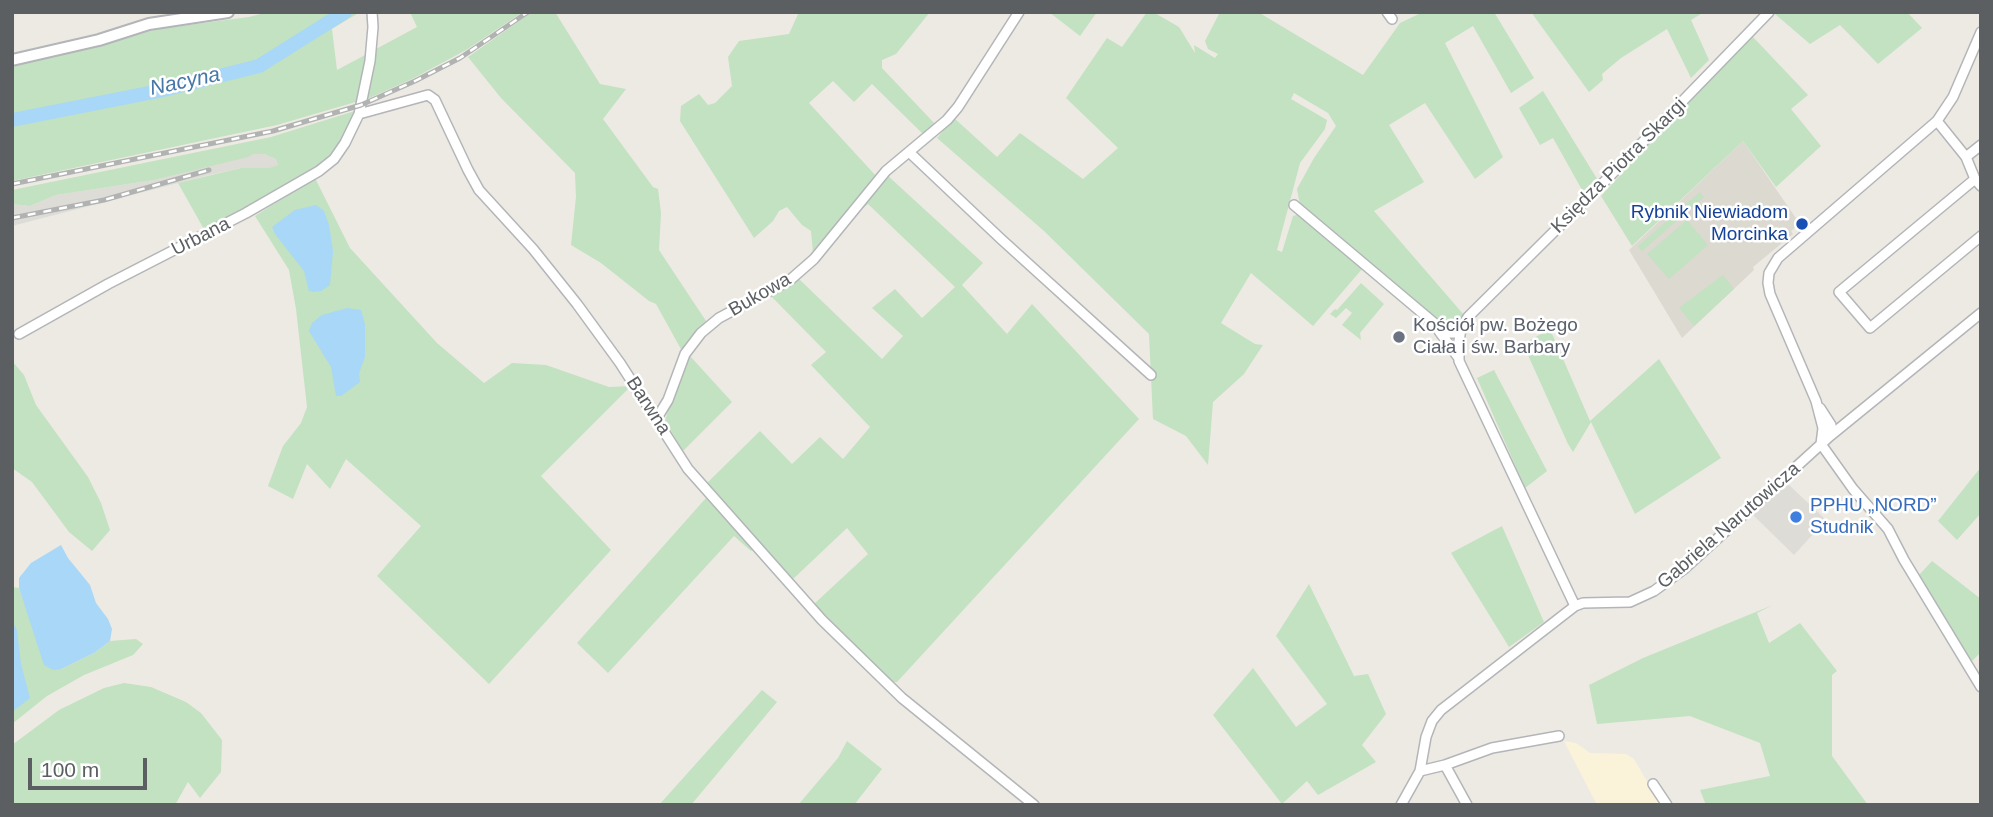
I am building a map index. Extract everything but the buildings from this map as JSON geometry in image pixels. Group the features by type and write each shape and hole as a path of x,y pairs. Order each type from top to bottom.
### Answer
{"street":[{"path":"12,60 99,40 149,24 198,14 228,12"},
{"path":"359,114 370,61 372,12"},
{"name":"Bukowa","path":"657,418 685,354 701,333 719,318 790,280 831,238 886,171 947,120 1019,12"},
{"name":"Księdza Piotra Skargi","path":"1432,322 1451,335 1769,12"},
{"path":"1830,436 1770,294 1768,284 1772,267 1786,251 1937,121 1953,97 1981,32"},
{"name":"Barwna","path":"359,114 428,94 435,100 480,190 533,248 621,363 688,469 822,620 902,698 1034,805"},
{"name":"Urbana","path":"19,334 319,171 340,151 359,114"},
{"path":"1937,121 1966,157 1978,183 1839,292 1870,328 1981,236"},
{"path":"1966,157 1981,145"},
{"path":"909,152 1151,375"},
{"path":"1294,205 1432,322 1454,349 1575,606 1441,710 1432,721 1426,737 1420,771 1401,805"},
{"name":"Gabriela Narutowicza","path":"1575,606 1583,603 1630,602 1654,591 1684,569 1830,436 1981,313"},
{"name":"Księdza Piotra Skargi","path":"1459,361 1458,341 1468,317"},
{"path":"1826,424 1844,425"},
{"path":"1826,424 1821,444 1853,489 1888,529 1981,687"},
{"path":"1420,771 1492,748 1559,736"},
{"path":"1445,765 1467,805"},
{"path":"1653,784 1667,805"}],"shaded area":[{"path":"1743,141 1800,224 1791,231 1793,234 1753,267 1754,270 1682,338 1629,250"},
{"path":"253,154 264,154 276,159 278,165 269,168 241,168 209,175 12,226 12,204 30,206 56,195 154,180"},
{"path":"1786,482 1826,520 1794,555 1751,513"},
{"path":"1564,741 1576,743 1590,753 1626,754 1634,759 1663,805 1597,805"}],"green space":[{"path":"268,12 340,12 258,63 159,88 12,117 12,65 93,48 157,29"},
{"path":"349,12 360,12 332,29 337,70 367,54 359,101 277,125 12,181 12,123 161,93 259,69"},
{"path":"410,12 523,12 466,50 367,99 376,49 417,27"},
{"path":"532,12 555,12 600,84 626,89 603,119 653,187 658,189 661,213 659,250 706,321 682,351 656,304 601,263 571,245 576,197 575,173 501,98 468,57"},
{"path":"799,12 930,12 896,54 882,60 882,68 936,125 926,137 872,84 854,102 833,81 809,103 877,177 813,253 811,231 802,225 787,207 779,211 773,221 754,238 680,121 681,106 699,94 708,105 715,103 732,86 728,57 739,41 789,34"},
{"path":"1049,12 1097,12 1080,36"},
{"path":"1147,12 1153,12 1179,27 1195,53 1194,45 1215,58 1218,54 1208,49 1205,41 1220,12 1258,12 1363,75 1400,23 1423,12 1494,12 1534,78 1511,93 1473,26 1445,43 1503,157 1475,179 1425,103 1389,125 1424,182 1374,211 1464,315 1457,325 1451,327 1444,326 1300,205 1297,189 1336,126 1328,113 1294,93 1291,99 1327,120 1325,129 1300,163 1277,250 1282,252 1293,216 1300,214 1363,268 1313,326 1251,273 1221,323 1255,344 1263,345 1244,374 1213,402 1208,465 1186,436 1153,419 1149,334 1044,231 937,138 954,118 997,157 1020,133 1083,179 1118,148 1066,98 1107,38 1122,47"},
{"path":"1531,12 1704,12 1691,20 1709,60 1691,78 1667,29 1621,58 1602,74 1603,80 1589,92"},
{"path":"1907,12 1922,28 1878,64 1840,25 1810,44 1775,14"},
{"path":"1753,37 1808,95 1791,109 1821,146 1776,187 1743,141 1632,246 1601,196 1725,61"},
{"path":"1543,91 1599,182 1586,197 1553,138 1540,145 1519,108"},
{"path":"358,110 338,145 324,162 205,231 178,183 241,168 269,168 278,165 276,159 264,154 253,154 154,180 56,195 30,206 12,204 12,190 271,137"},
{"path":"887,175 983,263 962,285 1007,334 1032,304 1139,419 897,682 890,682 814,604 868,554 847,528 792,580 706,484 760,431 792,464 820,437 843,459 870,427 811,365 826,352 769,294 788,286 798,278 882,359 903,336 872,308 895,289 922,318 955,287 868,204 862,209"},
{"path":"315,178 350,248 437,343 484,383 512,363 546,365 609,387 631,386 541,476 611,550 489,684 377,576 421,526 346,459 330,489 307,464 293,499 268,486 283,446 301,423 307,407 289,270 255,216"},
{"path":"1700,192 1704,197 1642,251 1638,246"},
{"path":"1687,220 1708,245 1669,279 1647,254"},
{"path":"1723,275 1734,289 1694,326 1679,308"},
{"path":"1361,283 1384,304 1360,333 1361,340 1342,325 1352,313 1346,308 1336,318 1330,314 1337,310"},
{"path":"1550,329 1590,421 1659,359 1721,458 1635,514 1591,422 1573,452 1568,444 1523,344"},
{"path":"690,356 732,402 683,451 665,421 681,369"},
{"path":"12,361 24,375 36,405 88,477 101,503 110,530 92,551 69,532 32,482 12,468"},
{"path":"1494,370 1547,471 1525,488 1477,378"},
{"path":"1981,467 1981,513 1957,540 1938,521"},
{"path":"706,498 753,549 751,551 734,536 608,673 577,643"},
{"path":"1502,526 1544,622 1509,647 1451,553"},
{"path":"1932,561 1981,599 1981,652 1970,663 1919,575"},
{"path":"1309,584 1354,676 1368,674 1386,714 1362,745 1376,762 1318,795 1307,781 1282,804 1213,715 1253,668 1296,727 1327,704 1276,636"},
{"path":"12,587 19,588 36,636 61,669 94,653 110,641 136,639 143,644 133,655 84,675 47,696 12,724"},
{"path":"1773,605 1757,613 1769,643 1800,623 1837,671 1832,675 1832,756 1868,805 1706,805 1700,790 1770,776 1760,743 1690,716 1597,724 1589,685 1643,658"},
{"path":"124,683 151,687 186,702 201,713 222,740 221,772 200,798 188,782 175,805 12,805 12,745 59,710 104,688"},
{"path":"762,690 777,702 691,805 659,805"},
{"path":"847,741 882,769 854,805 798,805 838,758"}],"water":[{"path":"316,205 324,211 333,251 330,285 314,292 309,291 304,271 272,227 295,210"},
{"path":"347,308 361,310 365,324 365,357 359,373 360,382 341,396 336,396 331,367 309,331 312,323 322,315"},
{"path":"61,545 90,585 96,603 112,629 110,641 94,653 61,669 53,670 44,665 19,588 19,578 31,563"},
{"path":"12,621 17,630 21,664 30,698 12,712"}],"waterway":[{"name":"Nacyna","path":"12,120 159,91 259,66 345,12"}],"railway":[{"path":"12,184 273,131 361,105 460,58 528,12"},
{"path":"12,218 104,200 209,170"}],"place":[{"name":"Rybnik Niewiadom Morcinka","path":"1802,224"},
{"name":"Kościół pw. Bożego Ciała i św. Barbary","path":"1399,337"},
{"name":"PPHU „NORD” Studnik","path":"1796,517"}]}
